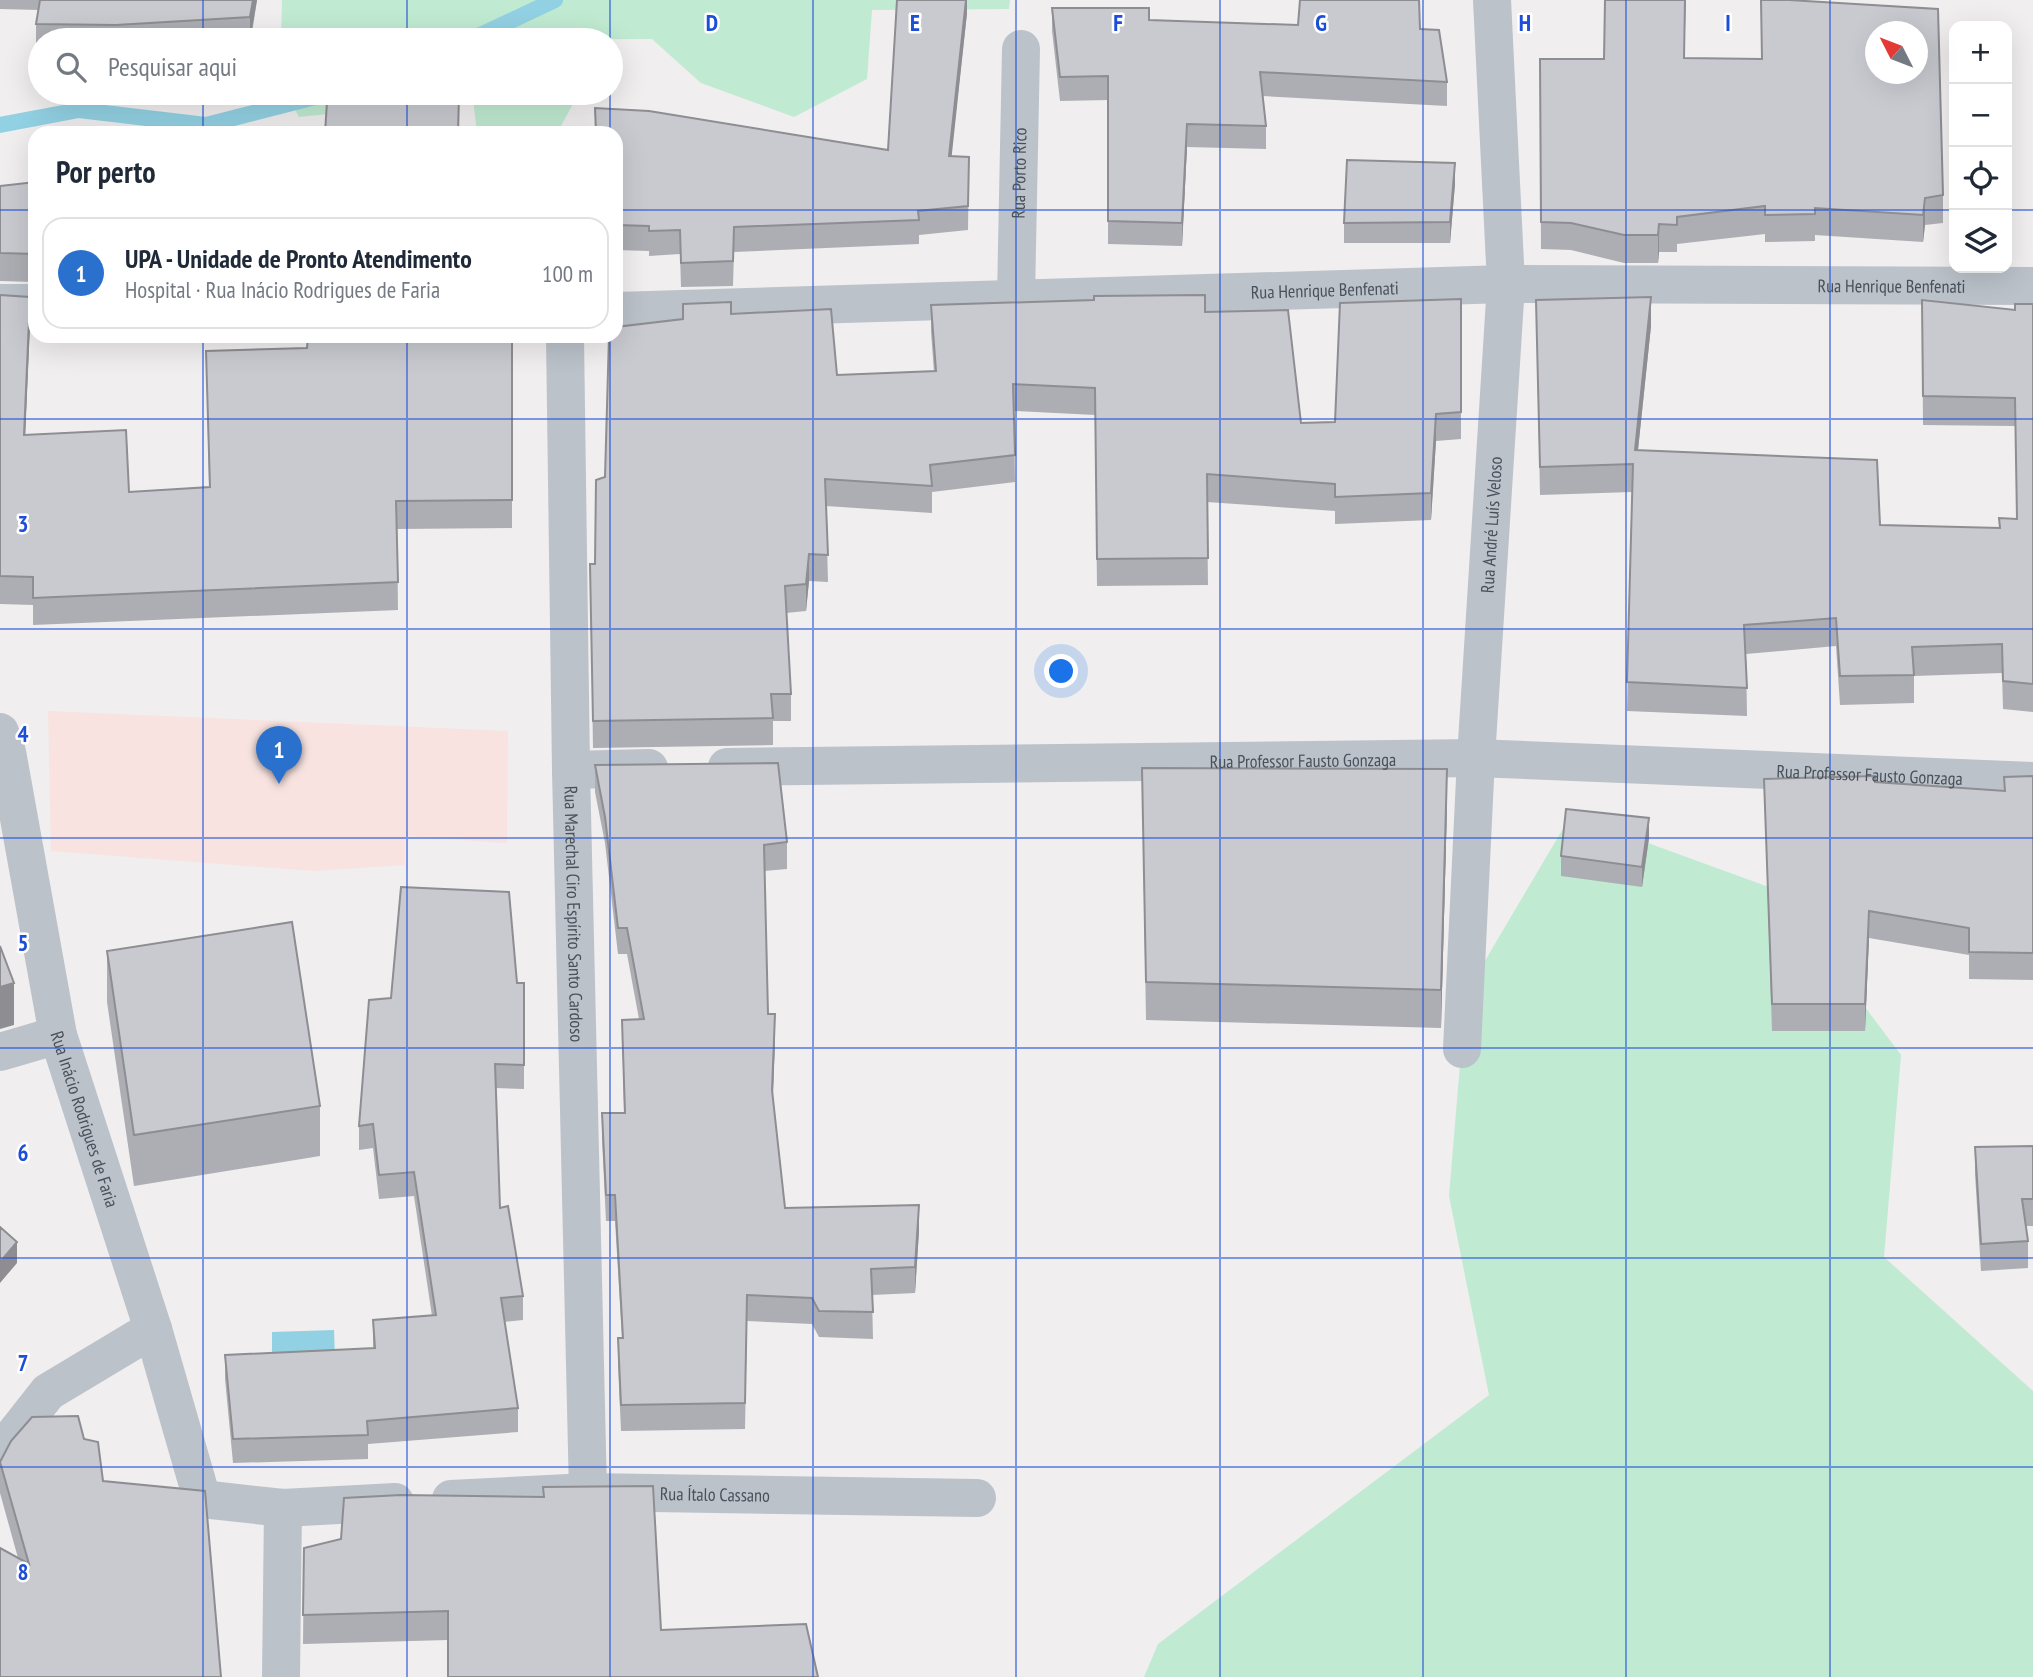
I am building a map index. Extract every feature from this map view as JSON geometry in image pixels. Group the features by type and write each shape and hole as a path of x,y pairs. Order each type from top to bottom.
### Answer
{"street":[{"name":"Rua André Luís Veloso","path":"1462,1049 1476,758 1506,284 1492,0"},
{"name":"Rua Porto Rico","path":"1016,297 1021,49"},
{"name":"Rua Henrique Benfenati","path":"623,311 1506,284 2033,286"},
{"path":"0,303 28,303"},
{"name":"Rua Marechal Ciro Espírito Santo Cardoso","path":"565,343 571,769 587,1492"},
{"name":"Rua Inácio Rodrigues de Faria","path":"0,732 7,752 58,1035 153,1329 202,1499"},
{"name":"Rua Professor Fausto Gonzaga","path":"571,769 1476,758 2033,781"},
{"path":"0,1052 58,1035"},
{"path":"0,1453 48,1392 153,1329"},
{"name":"Rua Ítalo Cassano","path":"202,1499 283,1508 587,1492 977,1498"},
{"path":"281,1677 283,1508"}],"shaded area":[{"path":"48,711 508,731 507,843 405,836 405,865 313,871 51,851"}],"green space":[{"path":"282,0 1010,0 1009,9 872,10 867,79 794,117 701,83 652,39 623,39 623,28 281,28"},
{"path":"292,105 415,105 299,117"},
{"path":"474,105 572,105 561,126 476,126"},
{"path":"1571,815 1777,890 1901,1055 1884,1257 2033,1391 2033,1677 1144,1677 1158,1644 1489,1395 1449,1196 1466,993"}],"water":[{"path":"334,1330 335,1359 272,1360 272,1332"}],"building":[{"path":"40,0 253,0 250,17 116,25 36,24"},
{"path":"897,0 966,0 949,156 969,157 968,206 918,211 919,220 734,227 733,261 681,263 680,230 649,231 649,226 623,225 623,126 596,126 595,108 649,111 888,150"},
{"path":"1300,0 1419,0 1420,29 1439,30 1447,82 1260,72 1266,126 1187,124 1182,223 1108,221 1108,76 1060,77 1052,8 1149,8 1149,20 1298,25"},
{"path":"1605,0 1685,0 1684,58 1762,59 1761,0 1938,9 1943,195 1925,198 1923,215 1815,208 1815,214 1765,215 1765,206 1677,217 1677,225 1659,224 1658,235 1624,235 1571,223 1541,222 1540,59 1604,59"},
{"path":"327,105 459,105 458,126 325,126"},
{"path":"1347,160 1455,163 1450,222 1344,223"},
{"path":"28,183 28,254 0,253 0,186"},
{"path":"0,295 28,297 24,435 126,430 129,492 210,487 206,351 307,348 307,343 512,343 512,500 396,501 398,582 33,598 33,577 0,576"},
{"path":"1205,295 1205,312 1288,310 1301,423 1335,422 1340,303 1461,299 1461,412 1436,414 1431,493 1335,497 1335,484 1207,474 1208,558 1097,559 1095,388 1013,384 1015,455 930,465 932,486 825,479 828,555 809,554 806,584 785,586 791,694 771,694 773,718 593,721 590,564 595,564 596,480 605,477 609,343 623,343 623,326 683,319 683,304 731,302 731,314 831,309 837,375 936,371 931,305 1094,300 1094,296"},
{"path":"1651,297 1635,450 1877,460 1880,525 2000,528 1999,518 2017,519 2015,398 1923,396 1922,300 2015,310 2015,304 2033,304 2033,684 2003,681 2002,644 1912,647 1914,675 1840,676 1836,618 1744,625 1747,688 1627,682 1633,464 1540,467 1536,300"},
{"path":"778,763 787,842 764,845 768,1014 775,1014 772,1090 785,1208 919,1205 915,1267 871,1269 873,1312 819,1311 812,1298 747,1295 745,1403 621,1405 618,1338 623,1338 615,1195 606,1195 602,1113 625,1113 622,1020 644,1019 627,928 618,928 605,817 595,765"},
{"path":"1142,768 1447,769 1441,990 1146,982"},
{"path":"1875,776 1875,782 2005,791 2004,777 2033,776 2033,953 1969,952 1969,928 1869,911 1865,1004 1772,1004 1764,779"},
{"path":"1566,809 1649,818 1642,867 1561,856"},
{"path":"401,887 509,892 517,983 524,983 524,1065 495,1064 500,1208 508,1206 523,1296 501,1298 518,1408 367,1421 368,1435 233,1439 225,1355 375,1348 373,1320 436,1315 414,1172 379,1175 373,1124 359,1126 369,1000 391,998"},
{"path":"292,922 320,1106 134,1135 107,951"},
{"path":"0,946 14,983 0,987"},
{"path":"2033,1146 2033,1199 2022,1199 2028,1241 1981,1244 1975,1147"},
{"path":"0,1227 17,1242 0,1262"},
{"path":"78,1416 84,1439 98,1442 103,1481 205,1491 221,1677 0,1677 0,1548 29,1564 0,1462 11,1441 32,1417"},
{"path":"653,1486 661,1630 806,1624 818,1677 448,1677 448,1611 303,1615 304,1548 341,1539 344,1498 401,1495 544,1497 543,1487"}],"waterway":[{"path":"496,28 555,0"},
{"path":"0,125 79,110 206,125 284,105"}],"place":[{"name":"UPA - Unidade de Pronto Atendimento","path":"279,784"}]}
